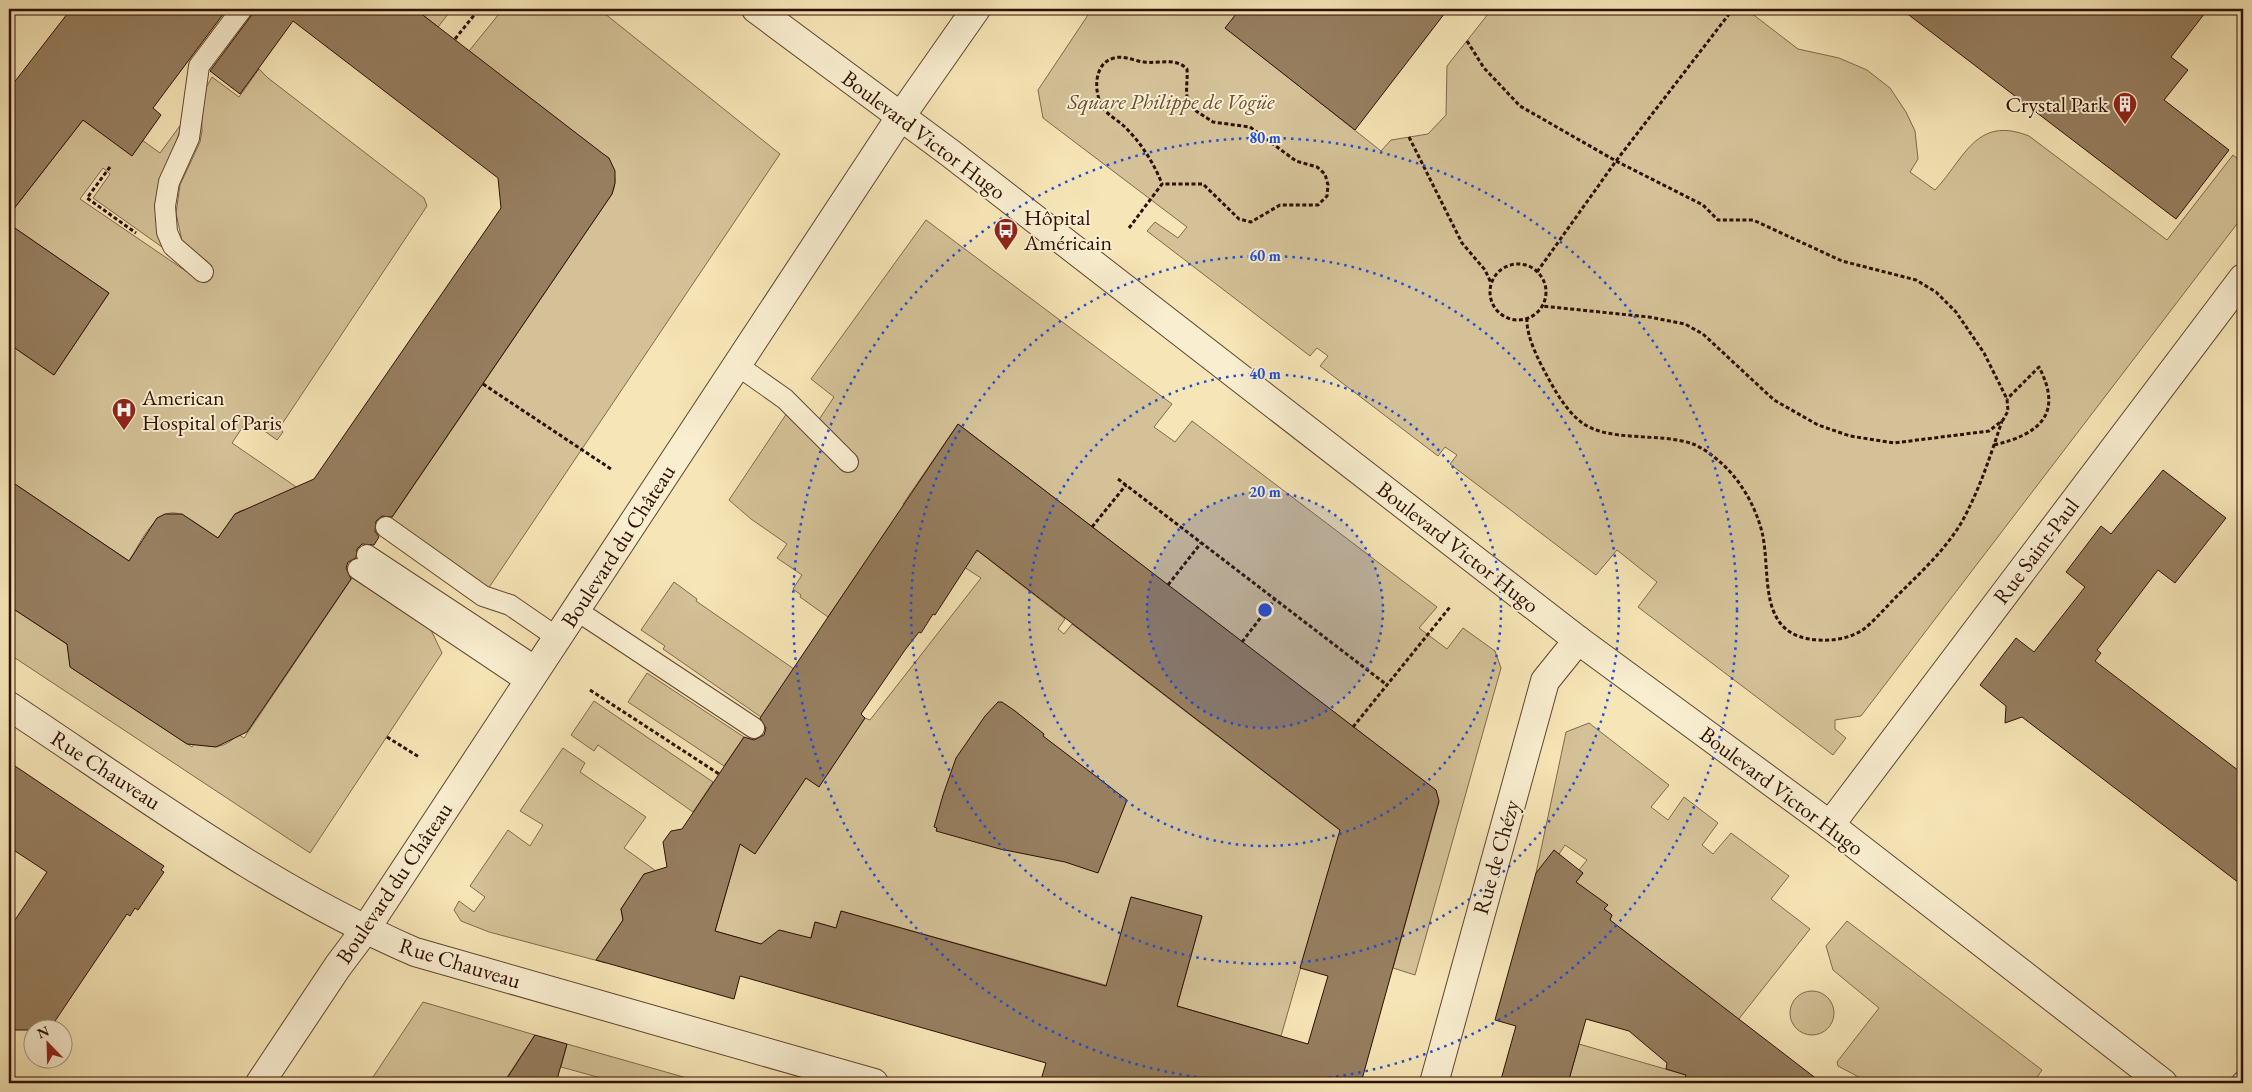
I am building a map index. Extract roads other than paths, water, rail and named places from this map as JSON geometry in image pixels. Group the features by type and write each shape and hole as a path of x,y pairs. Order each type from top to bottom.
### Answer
{"street":[{"name":"Boulevard Victor Hugo","path":"756,9 901,116 1578,640 1830,825 2163,1083"},
{"name":"Boulevard du Château","path":"260,1083 365,930 901,116 976,9"},
{"name":"Rue Saint-Paul","path":"1830,825 2243,278"},
{"name":"Rue de Chézy","path":"1434,1083 1545,681 1578,640"},
{"name":"Rue Chauveau","path":"9,706 273,880 365,930 415,952 874,1083"}],"lane":[{"path":"203,272 173,246 167,232 165,206 170,182 189,138 198,66 242,9"},
{"path":"737,365 785,399 848,462"},
{"path":"386,527 483,596 510,606 558,638"},
{"path":"363,562 533,676"},
{"path":"576,610 754,728"}],"place":[{"name":"Crystal Park","path":"2125,125"},
{"name":"Hôpital Américain","path":"1006,251"},
{"name":"American Hospital of Paris","path":"124,431"}],"park label":[{"name":"Square Philippe de Vogüe","path":"1171,101"}]}
